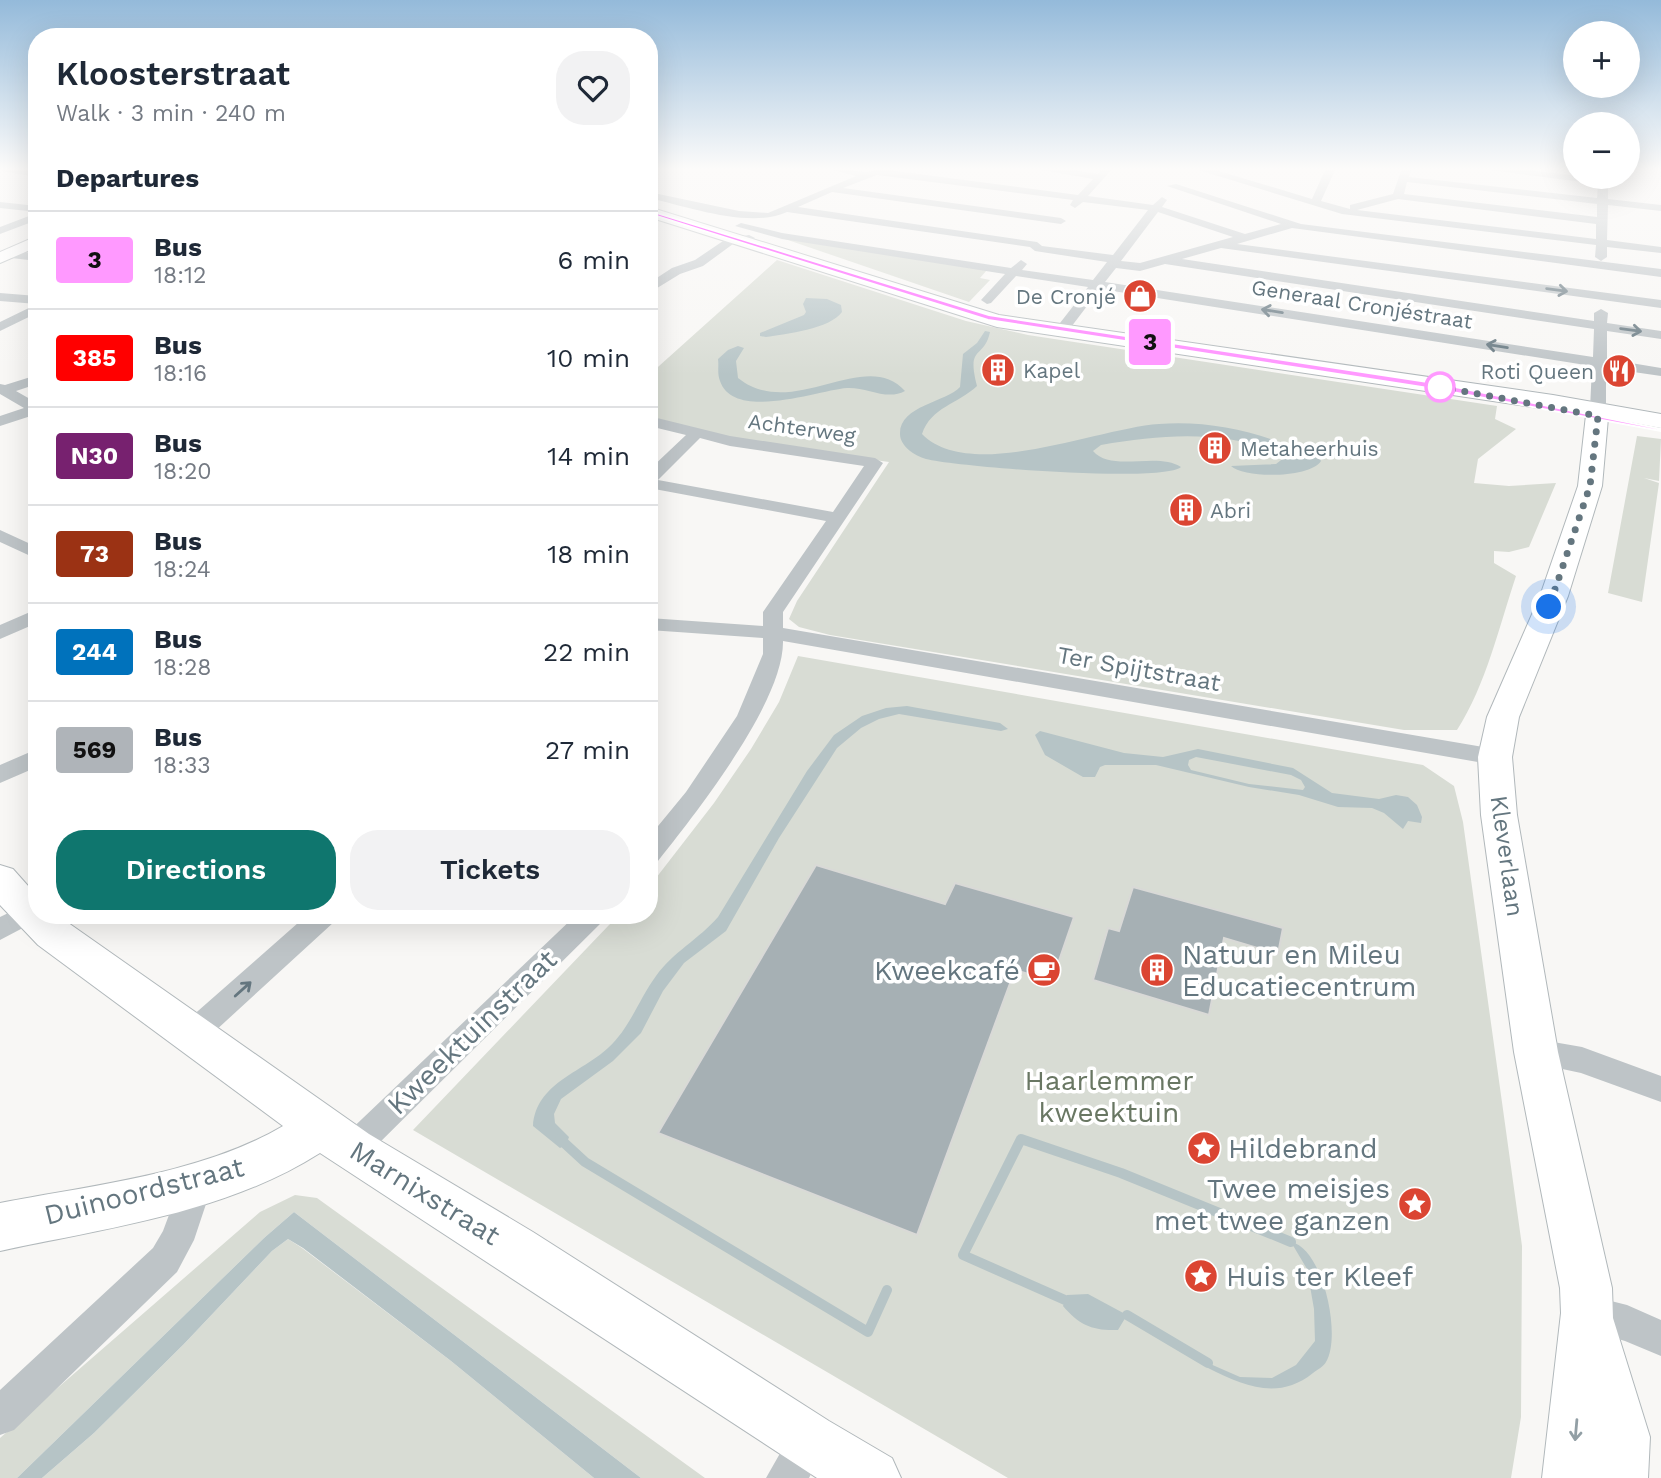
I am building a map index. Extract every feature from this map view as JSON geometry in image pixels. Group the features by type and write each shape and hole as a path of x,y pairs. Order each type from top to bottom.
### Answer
{"main road":[{"path":"759,237 876,283 987,309 1061,331 1661,421"},
{"path":"4,251 28,242"},
{"path":"1598,412 1661,429"},
{"name":"Kleverlaan","path":"1571,1478 1587,1313 1586,1288 1536,1052 1499,816 1495,757 1503,717 1554,596 1590,486 1598,412"},
{"name":"Marnixstraat","path":"0,879 14,922 52,934 337,1138 515,1250 797,1460 872,1478"},
{"name":"Duinoordstraat","path":"0,1227 197,1183 294,1147 337,1138"},
{"name":"Kleverlaan","path":"1587,1313 1622,1437 1619,1478"}],"street":[{"path":"658,283 676,271 699,263 732,237"},
{"name":"Generaal Cronjéstraat","path":"792,237 1661,372"},
{"path":"987,309 1045,237"},
{"path":"1049,237 1113,261 1140,267 1248,237"},
{"path":"1061,331 1132,237"},
{"path":"1364,237 1601,280 1661,304"},
{"path":"1551,237 1661,250"},
{"path":"1598,412 1600,237"},
{"path":"1222,245 1601,280 1661,273"},
{"path":"4,251 28,255"},
{"path":"1165,260 1661,335"},
{"path":"658,298 696,271 699,263"},
{"path":"0,297 28,299"},
{"path":"0,327 28,313"},
{"path":"0,335 28,327"},
{"path":"2,389 28,382"},
{"path":"2,389 28,404"},
{"path":"0,421 28,412"},
{"name":"Achterweg","path":"658,423 696,434 875,463 773,612 773,633"},
{"path":"658,471 696,434"},
{"path":"658,481 838,518"},
{"path":"0,535 28,549"},
{"path":"0,632 28,619"},
{"name":"Ter Spijtstraat","path":"658,626 773,633 1495,757"},
{"path":"658,844 695,798 748,716 773,654 773,633"},
{"path":"0,775 28,761"},
{"path":"192,1034 315,924"},
{"name":"Kweektuinstraat","path":"337,1138 583,924"},
{"path":"1536,1052 1582,1060 1661,1088"},
{"path":"0,1416 165,1260 177,1240 197,1183"},
{"path":"1587,1313 1627,1323 1661,1338"}],"green space":[{"path":"782,238 987,270 980,278 990,280 969,302"},
{"path":"777,260 966,321 1028,335 1497,406 1495,419 1516,429 1478,459 1474,483 1509,486 1556,483 1529,547 1509,552 1494,551 1494,563 1516,576 1484,675 1457,730 1404,730 830,635 799,627 789,619 797,601 889,462 731,440 658,419 658,367"},
{"path":"1637,436 1661,439 1659,481 1644,478 1659,483 1642,602 1608,593"},
{"name":"Haarlemmer kweektuin","path":"798,656 1423,765 1454,786 1463,822 1522,1246 1521,1417 1511,1478 1008,1478 413,1130 610,924 658,924 658,875 714,803 779,702"},
{"path":"295,1195 317,1198 705,1478 641,1478 294,1212 17,1478 0,1478 0,1438 260,1212"},
{"path":"288,1239 451,1361 594,1478 42,1478 94,1433 184,1344 272,1251"}],"shaded area":[{"path":"806,298 827,299 841,305 842,312 818,327 760,336 760,333 804,315 806,312 803,304"},
{"path":"985,331 990,332 974,364 977,386 938,412 922,434 943,448 971,454 1002,453 1036,449 1133,428 1159,424 1190,424 1250,433 1308,450 1321,461 1305,471 1277,475 1249,473 1231,466 1276,464 1285,457 1284,454 1239,441 1194,436 1125,441 1101,445 1093,451 1111,461 1160,461 1181,467 1166,472 1058,472 945,462 917,456 903,443 900,434 902,425 915,411 960,387 963,354 977,343"},
{"path":"738,346 744,348 736,361 738,378 759,389 782,392 804,390 870,376 889,379 905,391 891,395 847,388 778,401 742,400 728,393 718,373 718,359"},
{"path":"907,706 1000,723 1008,729 1001,731 899,714 879,719 861,728 837,748 779,838 726,931 684,963 663,991 641,1033 613,1061 561,1099 554,1114 555,1123 569,1137 566,1145 560,1148 533,1126 542,1099 562,1080 597,1057 616,1040 663,967 718,917 807,771 834,735 862,716 886,708"},
{"path":"1040,731 1124,753 1163,757 1198,749 1293,768 1332,793 1379,799 1396,795 1408,797 1417,805 1422,817 1421,823 1408,821 1403,829 1384,813 1372,808 1338,807 1299,795 1249,787 1156,765 1105,765 1100,767 1095,777 1083,777 1045,755 1035,735","holes":["1196,757 1291,775 1301,780 1305,787 1303,790 1249,784 1191,770 1188,765 1189,760"]},
{"path":"294,1212 641,1478 594,1478 451,1361 288,1239 272,1251 184,1344 94,1433 42,1478 17,1478"},
{"path":"1291,1242 1302,1248 1312,1260 1326,1294 1332,1333 1325,1363 1300,1382 1274,1388 1248,1385 1208,1368 1208,1363 1240,1377 1272,1378 1296,1365 1315,1341 1314,1309 1307,1269"},
{"path":"1088,1294 1127,1315 1118,1330 1087,1326 1063,1306 1067,1295"}],"building":[{"path":"816,865 945,904 955,883 1074,917 1052,981 1015,970 917,1235 658,1133"},
{"path":"1133,887 1283,928 1278,954 1224,938 1209,1015 1093,980 1108,928 1119,931"}],"waterway":[{"path":"560,1139 585,1162 868,1332 887,1290"},
{"path":"1065,1300 963,1255 1021,1139 1121,1173 1291,1242"},
{"path":"1127,1315 1208,1363"}],"bus line":[{"name":"3","path":"729,237 957,310 988,317 1441,387 1552,406 1661,429"}],"place":[{"name":"De Cronjé","path":"1140,296"},
{"name":"Kapel","path":"998,370"},
{"name":"Roti Queen","path":"1619,371"},
{"name":"Metaheerhuis","path":"1215,448"},
{"name":"Abri","path":"1186,510"},
{"name":"Kweekcafé","path":"1044,970"},
{"name":"Natuur en Mileu Educatiecentrum","path":"1157,970"},
{"name":"Hildebrand","path":"1204,1148"},
{"name":"Twee meisjes met twee ganzen","path":"1415,1204"},
{"name":"Huis ter Kleef","path":"1201,1276"}],"route":[{"path":"1440,387 1598,416 1590,486 1549,607"}]}
